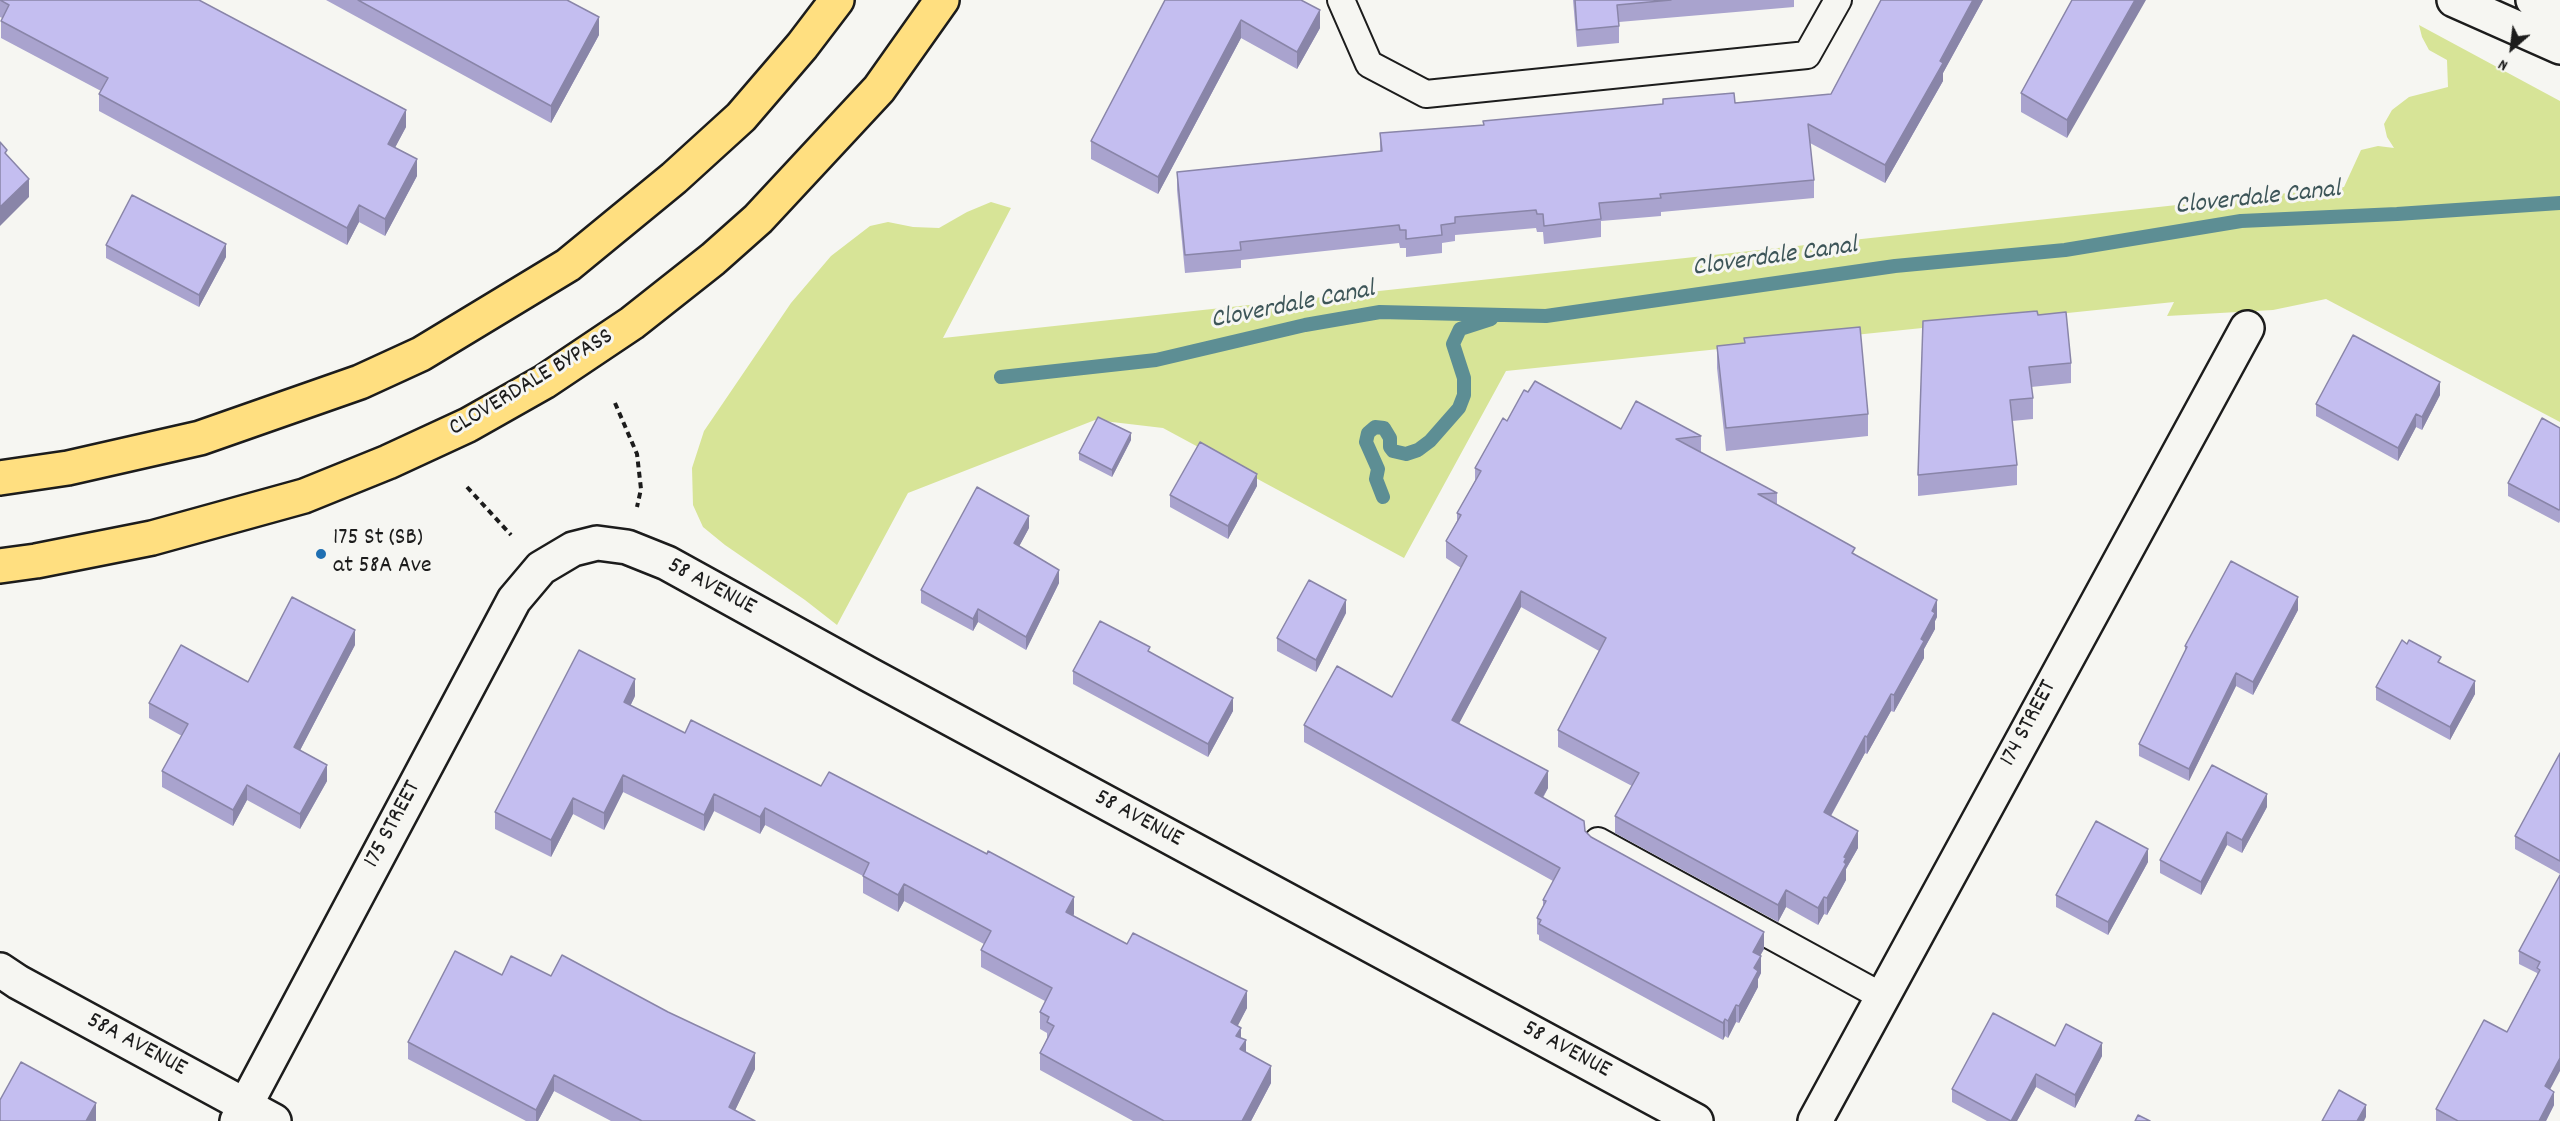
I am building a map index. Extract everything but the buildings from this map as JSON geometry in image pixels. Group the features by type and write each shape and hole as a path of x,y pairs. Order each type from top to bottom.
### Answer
{"highway":[{"path":"0,477 68,468 200,438 280,412 360,382 421,354 568,265 674,178 741,117 802,46 837,0"},
{"name":"CLOVERDALE BYPASS","path":"0,566 152,538 303,496 388,462 468,426 544,382 632,323 713,259 758,219 879,89 942,0"}],"street":[{"path":"2454,0 2560,47"},
{"path":"2533,0 2560,17"},
{"name":"174 STREET","path":"1815,1121 2247,328"},
{"name":"58 AVENUE","path":"573,549 597,543 627,547 667,563 1696,1121"},
{"name":"175 STREET","path":"241,1113 514,600 540,568 573,549"},
{"name":"58A AVENUE","path":"0,969 18,982 241,1113 274,1121"}],"lane":[{"path":"1341,0 1369,63 1426,94 1807,56 1838,0"},
{"path":"1598,841 1883,997"}],"path":[{"path":"615,403 637,454 641,489 637,507"},
{"path":"467,487 511,535"}],"green space":[{"path":"2419,25 2560,101 2560,422 2326,299 2273,310 2167,316 2174,302 1506,371 1404,558 1163,428 1095,420 908,493 837,625 703,527 693,505 692,468 704,431 791,303 831,256 870,226 888,222 913,227 939,228 991,202 1011,208 943,338 2344,187 2361,150 2378,146 2394,148 2387,137 2384,124 2392,110 2409,97 2448,87 2447,60 2429,50"}],"waterway":[{"name":"Cloverdale Canal","path":"1001,377 1156,360 1305,325 1380,312 1546,316 1895,266 2065,250 2241,221 2560,203"},
{"path":"1383,497 1376,479 1378,469 1366,442 1368,433 1375,427 1384,428 1390,438 1390,447 1393,451 1406,454 1418,450 1430,441 1459,408 1464,395 1464,378 1453,344 1460,329 1491,319"}],"place":[{"name":"175 St (SB) at 58A Ave","path":"321,554"}]}
